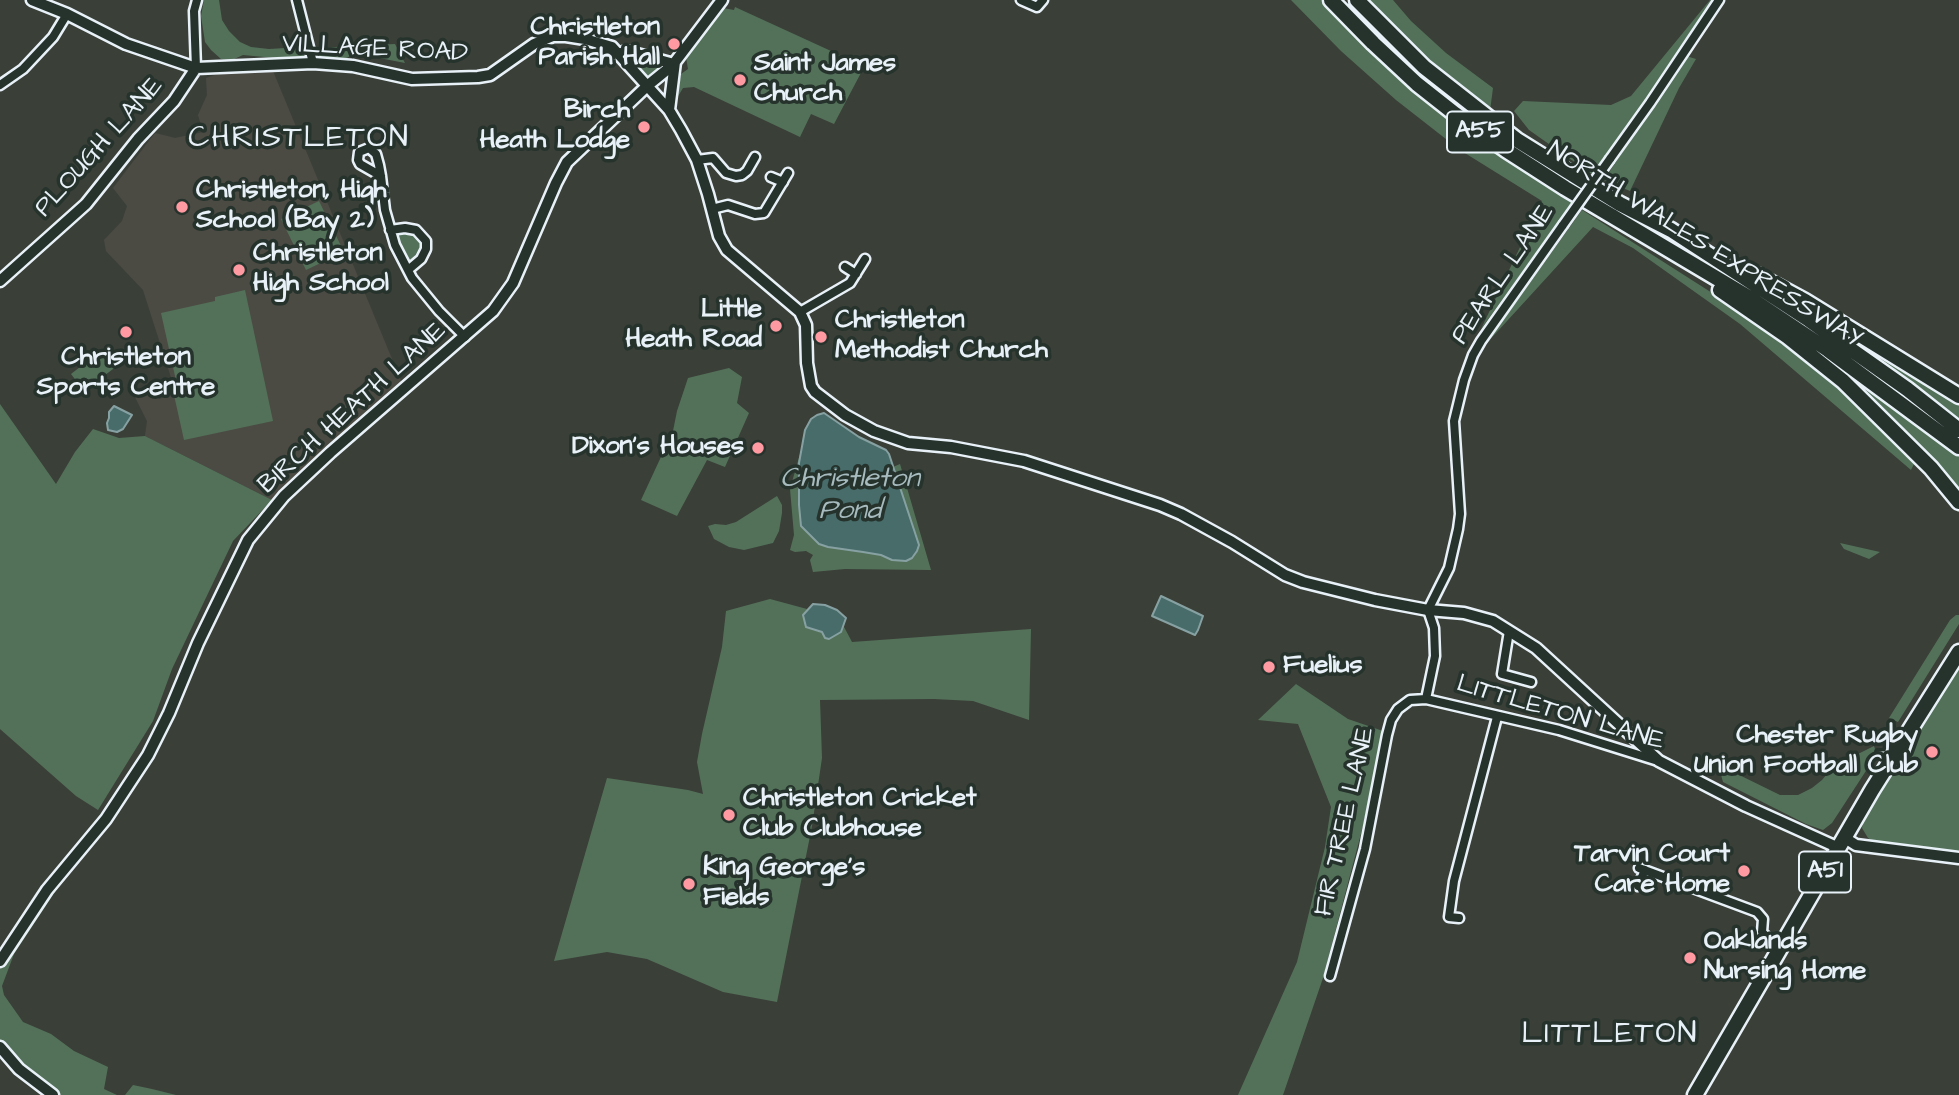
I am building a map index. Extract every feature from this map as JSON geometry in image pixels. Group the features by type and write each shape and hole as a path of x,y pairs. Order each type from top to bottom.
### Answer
{"highway":[{"name":"NORTH WALES EXPRESSWAY","path":"1331,0 1399,68 1454,114 1564,188 1750,298 1829,350 1959,447"},
{"name":"NORTH WALES EXPRESSWAY","path":"1357,0 1424,67 1517,140 1620,204 1671,230 1809,320 1907,389 1959,430"},
{"path":"1671,230 1805,301 1959,396"},
{"path":"1649,238 1787,337 1843,381 1931,468 1959,502"},
{"name":"A51","path":"1695,1095 1893,756 1959,652"}],"street":[{"path":"32,0 126,44 196,68 194,11 197,0"},
{"path":"297,0 313,63"},
{"name":"BIRCH HEATH LANE","path":"0,961 47,890 107,819 148,755 248,540 284,496 331,452 493,311 513,283 567,162 674,63 722,0"},
{"path":"1021,0 1037,7 1043,0"},
{"name":"PEARL LANE","path":"1428,610 1449,568 1458,528 1460,514 1454,421 1473,355 1719,0"},
{"path":"0,85 23,69 54,37 67,15"},
{"name":"VILLAGE ROAD","path":"196,68 313,63 353,66 412,79 478,77 490,75 534,44 558,36 585,39 612,47 647,86"},
{"path":"619,54 626,51 674,63 669,110"},
{"name":"PLOUGH LANE","path":"0,281 86,204 138,139 174,101 196,68"},
{"path":"647,86 669,110 697,160 719,236 727,250 800,312 806,325 811,386 845,415 874,431 908,443 951,447 1024,461 1110,488 1181,514 1265,564 1296,579 1376,600 1493,621 1536,648 1659,761"},
{"path":"697,160 713,158 726,173 736,176 747,171 754,158"},
{"path":"712,209 728,205 755,214 764,213 788,173"},
{"path":"381,176 390,230 408,270 439,311 465,337"},
{"path":"771,177 783,182"},
{"path":"390,230 416,230 426,241 426,249 421,259 408,270"},
{"path":"800,312 850,283 865,259"},
{"path":"845,267 856,274"},
{"name":"LITTLETON LANE","path":"1428,610 1434,628 1435,656 1426,699 1559,730 1659,761 1746,806 1842,843 1959,858"},
{"path":"1509,631 1502,674 1531,682"},
{"name":"FIR TREE LANE","path":"1330,976 1365,849 1391,720 1398,709 1410,700 1426,699"},
{"path":"1459,918 1445,916 1497,716"},
{"path":"1638,886 1642,869 1757,912 1763,919 1762,932 1782,946"},
{"path":"0,1046 19,1069 53,1095"}],"shaded area":[{"name":"Christleton High School","path":"273,71 402,383 272,500 145,436 147,421 135,397 154,391 159,399 176,393 143,290 106,251 104,240 122,221 127,206 113,188 155,133 175,138 203,132 198,115 207,95 206,78 221,73"}],"green space":[{"path":"204,0 219,0 222,20 240,42 251,47 269,49 302,47 304,56 275,58 243,55 232,60 221,59 205,42 201,16"},
{"path":"1291,0 1321,0 1377,55 1461,128 1572,203 1481,329 1542,201 1460,150 1396,100 1341,51"},
{"path":"1367,0 1393,0 1411,21 1446,53 1493,88 1490,111 1414,46"},
{"path":"1710,0 1713,0 1709,9 1593,175 1529,130 1514,111 1523,101 1611,105 1631,96"},
{"path":"735,7 831,51 863,69 834,124 811,114 800,137 694,87 683,88 677,98 681,74 688,69 686,57 723,8 734,10"},
{"path":"395,44 405,63 354,53 344,60 322,58 315,48"},
{"path":"1686,56 1696,59 1679,88 1630,191 1604,180"},
{"path":"632,58 662,67 648,77"},
{"path":"319,201 344,252 306,270 281,219"},
{"path":"1582,210 1731,305 1833,383 1915,462 1911,470 1740,324 1633,248 1593,227 1486,344"},
{"path":"398,234 417,234 423,240 424,248 415,260 410,261 403,255 397,240"},
{"path":"245,290 273,421 184,440 172,386 177,385 161,313 215,301 215,297"},
{"path":"1805,306 1959,403 1959,421 1803,310"},
{"path":"1782,325 1959,456 1959,496 1935,462 1872,401"},
{"path":"103,349 117,366 84,391 71,374"},
{"path":"729,368 742,377 737,403 749,413 725,467 707,460 677,516 641,500 673,431 688,378"},
{"path":"0,404 56,484 93,429 119,438 145,436 272,500 233,541 172,669 153,721 98,810 76,796 0,729"},
{"path":"800,454 801,525 810,536 828,547 881,555 892,560 913,528 893,467 900,464 931,570 845,569 813,572 810,560 813,555 806,551 790,550 794,535 790,489"},
{"path":"777,496 782,505 782,513 779,531 773,543 744,550 729,547 714,539 708,526 736,522"},
{"path":"1840,543 1880,552 1869,559 1844,549"},
{"path":"770,599 807,609 803,616 840,632 843,625 852,642 1031,629 1029,720 973,701 820,700 822,758 812,826 777,1002 723,992 647,959 607,952 554,961 607,778 703,794 697,762 722,647 726,611"},
{"path":"1959,615 1959,624 1898,722 1889,718 1950,620"},
{"name":"Chester Rugby Union Football Club","path":"1959,667 1959,855 1876,844 1862,828 1864,817"},
{"path":"1296,684 1348,719 1383,731 1363,826 1323,978 1283,1095 1238,1095 1297,962 1325,847 1331,807 1298,724 1258,720"},
{"path":"1874,746 1875,757 1832,823 1823,830 1723,782 1720,771 1727,769 1780,795 1798,795 1822,780 1839,760"},
{"path":"80,854 14,954 2,986 4,995 23,1022 51,1034 74,1051 108,1067 104,1089 117,1095 60,1095 18,1064 0,1040 0,968 28,924"},
{"path":"133,1085 152,1089 176,1095 125,1095"}],"water":[{"path":"114,406 132,415 123,429 117,432 108,430 107,423 109,412"},
{"name":"Christleton Pond","path":"824,413 889,454 919,545 912,558 906,561 892,560 881,555 828,547 819,544 801,526 799,463 805,430 811,419"},
{"path":"1161,596 1203,616 1195,635 1152,616"},
{"path":"813,604 837,610 846,618 841,632 829,639 825,638 822,632 806,627 803,615"}],"place":[{"name":"Christleton Parish Hall","path":"674,44"},
{"name":"Saint James Church","path":"740,80"},
{"name":"Birch Heath Lodge","path":"644,127"},
{"name":"Christleton, High School (Bay 2)","path":"182,207"},
{"name":"Christleton High School","path":"239,270"},
{"name":"Little Heath Road","path":"776,326"},
{"name":"Christleton Sports Centre","path":"126,332"},
{"name":"Christleton Methodist Church","path":"821,337"},
{"name":"Dixon's Houses","path":"758,448"},
{"name":"Fuelius","path":"1269,667"},
{"name":"Chester Rugby Union Football Club","path":"1932,752"},
{"name":"Christleton Cricket Club Clubhouse","path":"729,815"},
{"name":"Tarvin Court Care Home","path":"1744,871"},
{"name":"King George's Fields","path":"689,884"},
{"name":"Oaklands Nursing Home","path":"1690,958"}],"district":[{"name":"CHRISTLETON","path":"299,140"},
{"name":"LITTLETON","path":"1610,1036"}]}
